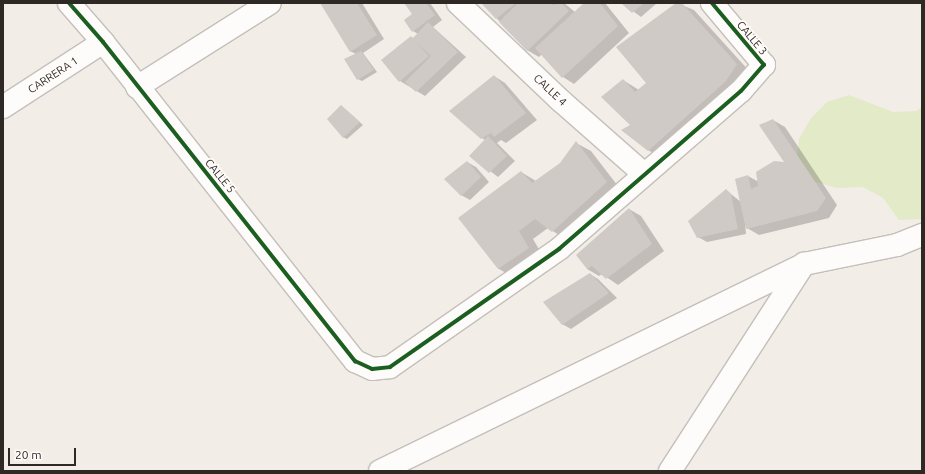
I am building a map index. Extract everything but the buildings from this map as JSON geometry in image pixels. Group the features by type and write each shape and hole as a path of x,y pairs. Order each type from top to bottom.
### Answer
{"street":[{"name":"CALLE 5","path":"69,3 103,42 355,361 372,369 390,367 559,249 644,174"},
{"path":"138,88 270,3"},
{"name":"CALLE 4","path":"458,3 560,100 644,174"},
{"name":"CALLE 3","path":"644,174 741,91 764,65 712,3"},
{"name":"CARRERA 1","path":"3,107 103,42"},
{"path":"386,468 804,264 897,245 922,235"},
{"path":"670,471 804,264"}],"green space":[{"path":"849,95 893,112 916,111 922,107 922,219 899,220 883,198 863,187 837,188 813,181 796,165 799,139 811,118 827,102"}],"cycle path":[{"path":"69,3 103,42 355,361 372,369 390,367 559,249 741,91 764,65 712,3"}]}
